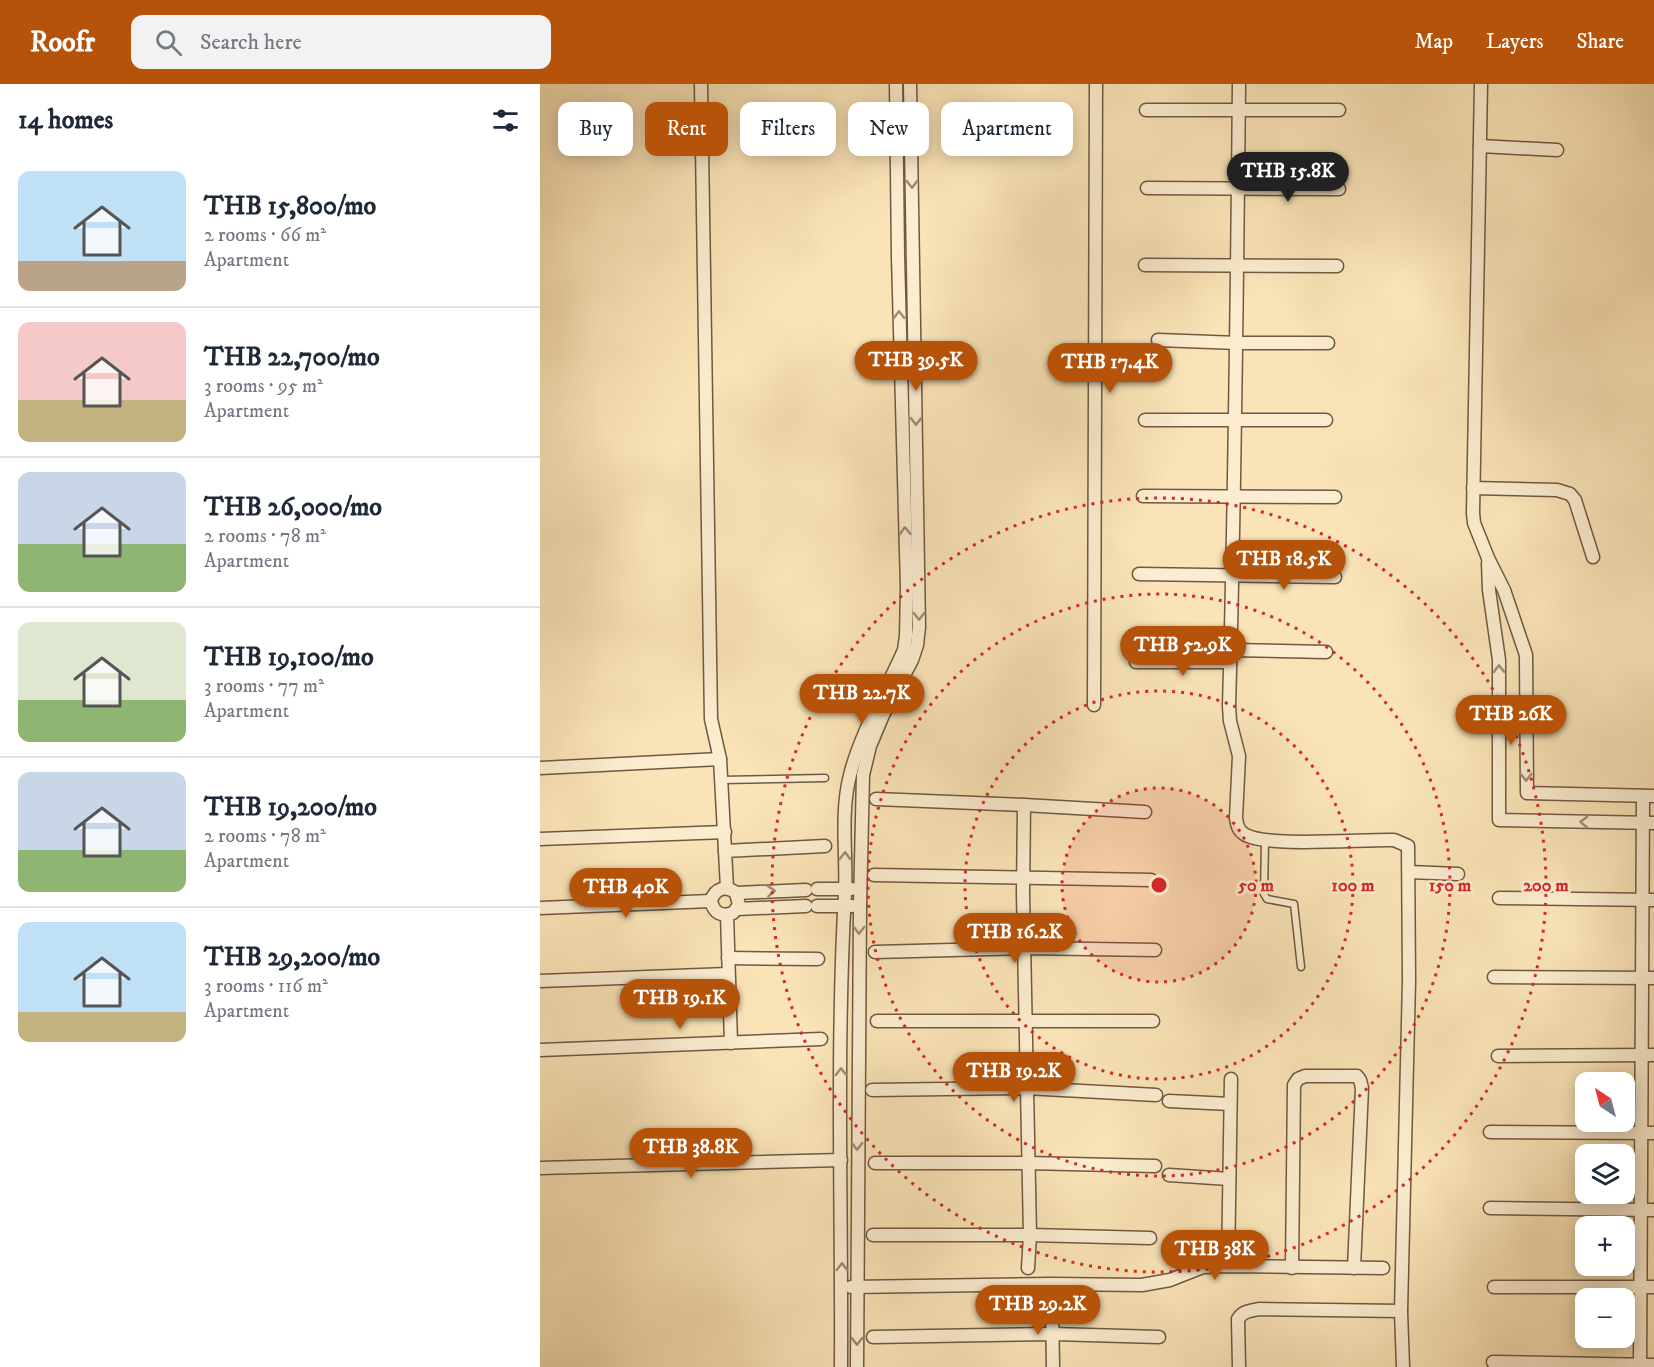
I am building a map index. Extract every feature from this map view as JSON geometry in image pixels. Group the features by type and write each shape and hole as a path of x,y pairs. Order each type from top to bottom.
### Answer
{"street":[{"path":"701,84 711,719 720,759 725,851 732,891 739,901 732,912 728,958 731,1043"},
{"path":"841,1367 841,981 847,796 850,775 866,745 904,650 906,636 907,588 900,381 896,84"},
{"path":"878,715 912,660 919,627 910,84"},
{"path":"1094,705 1096,84"},
{"path":"1239,84 1236,266 1238,343 1229,706 1230,722 1239,756 1237,827 1242,833 1265,841 1394,840 1408,846 1406,1144 1401,1311 1403,1367"},
{"path":"1481,84 1474,523 1504,590 1526,655 1527,793 1649,796 1648,1055 1641,1133 1641,1210 1648,1287 1640,1366"},
{"path":"1146,110 1339,110"},
{"path":"1479,146 1557,150"},
{"path":"1147,188 1339,189"},
{"path":"1145,265 1337,266"},
{"path":"1158,340 1328,343"},
{"path":"1145,420 1326,420"},
{"path":"1473,488 1557,490 1569,494 1575,500 1593,557"},
{"path":"1143,496 1335,497"},
{"path":"1488,558 1489,590 1499,660 1499,820 1648,823"},
{"path":"1139,574 1335,577"},
{"path":"1136,662 1326,652"},
{"path":"857,1367 860,889 868,798 863,775 866,745"},
{"path":"540,768 720,759"},
{"path":"847,796 1145,812"},
{"path":"1024,805 1029,1268"},
{"path":"540,838 724,832"},
{"path":"725,851 825,846"},
{"path":"1409,872 1458,874"},
{"path":"873,875 1151,880"},
{"path":"711,901 716,891 860,889"},
{"path":"1499,898 1649,899"},
{"path":"711,901 716,912 812,906 860,906"},
{"path":"540,908 711,901"},
{"path":"874,952 1024,948 1155,950"},
{"path":"728,958 818,959"},
{"path":"540,981 728,974"},
{"path":"1494,977 1648,977"},
{"path":"877,1021 1153,1021"},
{"path":"540,1050 821,1039"},
{"path":"1498,1056 1648,1055"},
{"path":"1292,1268 1294,1085 1298,1079 1305,1076 1357,1076 1362,1088 1354,1268"},
{"path":"1228,1266 1231,1079"},
{"path":"872,1090 1026,1088 1156,1095"},
{"path":"1169,1101 1230,1104"},
{"path":"1490,1132 1654,1133"},
{"path":"540,1168 841,1160"},
{"path":"875,1163 1155,1166"},
{"path":"1169,1175 1229,1179"},
{"path":"1490,1208 1654,1210"},
{"path":"873,1235 1149,1238"},
{"path":"842,1288 1051,1284 1142,1285 1170,1280 1203,1267 1228,1266 1383,1269"},
{"path":"1494,1287 1648,1287"},
{"path":"1052,1306 1053,1367"},
{"path":"1239,1367 1238,1319 1245,1312 1259,1309 1401,1311"},
{"path":"873,1337 1053,1334 1159,1337"},
{"path":"1493,1362 1654,1365"}],"lane":[{"path":"722,780 825,778"},
{"path":"1265,841 1264,894 1267,899 1294,904 1301,967"}]}
